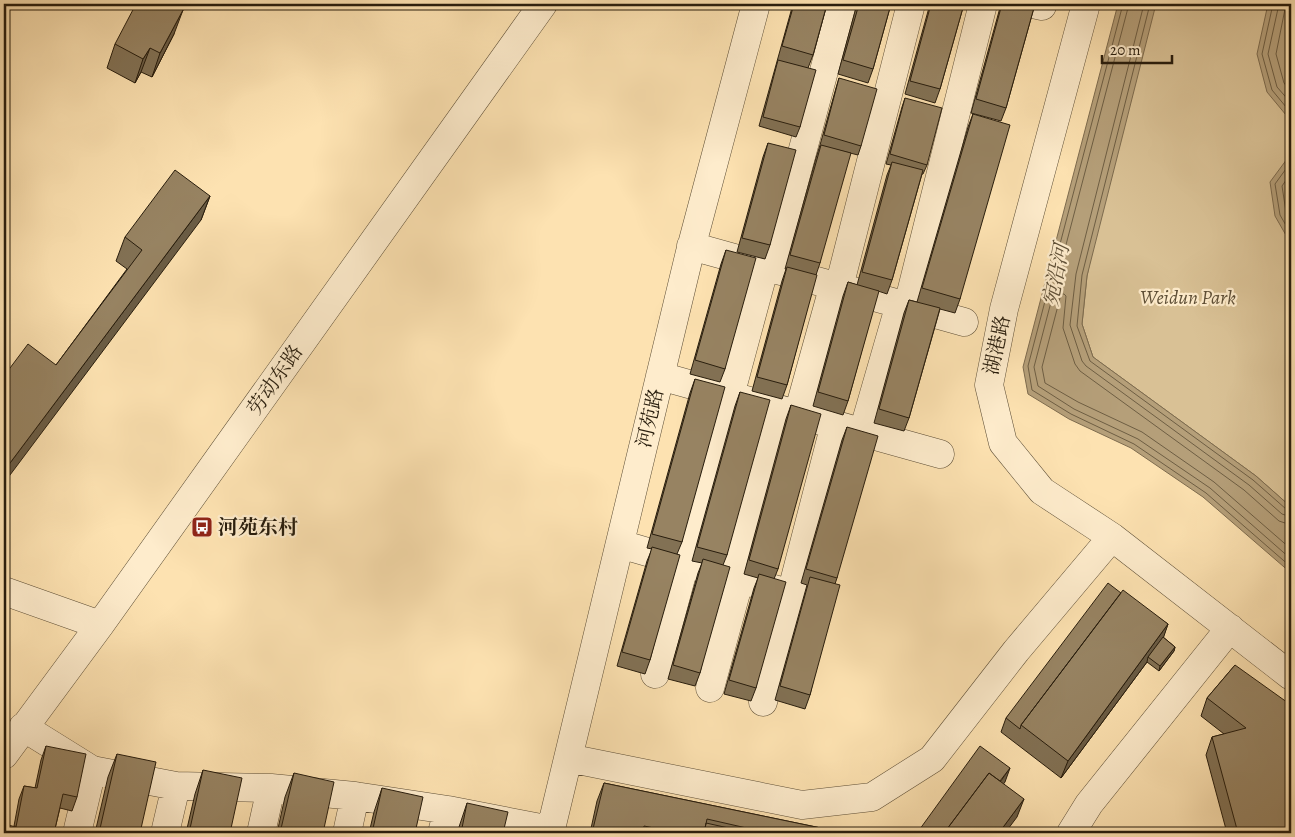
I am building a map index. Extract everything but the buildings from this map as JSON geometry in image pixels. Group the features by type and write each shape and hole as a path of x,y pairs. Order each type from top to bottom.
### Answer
{"street":[{"name":"劳动东路","path":"4,754 100,625 543,4"},
{"name":"河苑路","path":"551,831 692,246 756,4"},
{"path":"655,674 762,277 771,268 842,4"},
{"path":"710,688 734,576 787,411 830,299 840,287 911,4"},
{"path":"863,432 900,304 910,297 983,4"},
{"name":"湖港路","path":"1086,4 1004,309 988,385 1003,443 1042,491 1112,537 1291,676"},
{"path":"692,246 964,322"},
{"path":"660,376 940,454"},
{"path":"763,702 835,424"},
{"path":"568,758 802,805 872,797 932,759 1016,651 1112,537"},
{"path":"620,544 792,594"},
{"path":"4,591 100,625"},
{"path":"1071,833 1089,804 1230,628"},
{"path":"23,727 92,770 176,786 271,788 355,796 445,821 551,831"},
{"path":"77,833 92,770"},
{"path":"165,833 176,786"},
{"path":"261,833 271,788"},
{"path":"347,833 355,796"}],"green space":[{"name":"Weidun Park","path":"1143,4 1291,4 1291,507 1256,476 1093,357 1082,324 1087,276"}],"water":[{"name":"宛沿河","path":"1118,4 1156,4 1087,276 1082,324 1093,357 1256,476 1291,507 1291,573 1203,497 1131,448 1069,419 1028,394 1023,367"},
{"path":"1268,4 1291,4 1291,121 1267,92 1257,54"},
{"path":"1291,138 1291,244 1275,216 1270,182 1287,159"}],"place":[{"name":"河苑东村","path":"202,527"}]}
